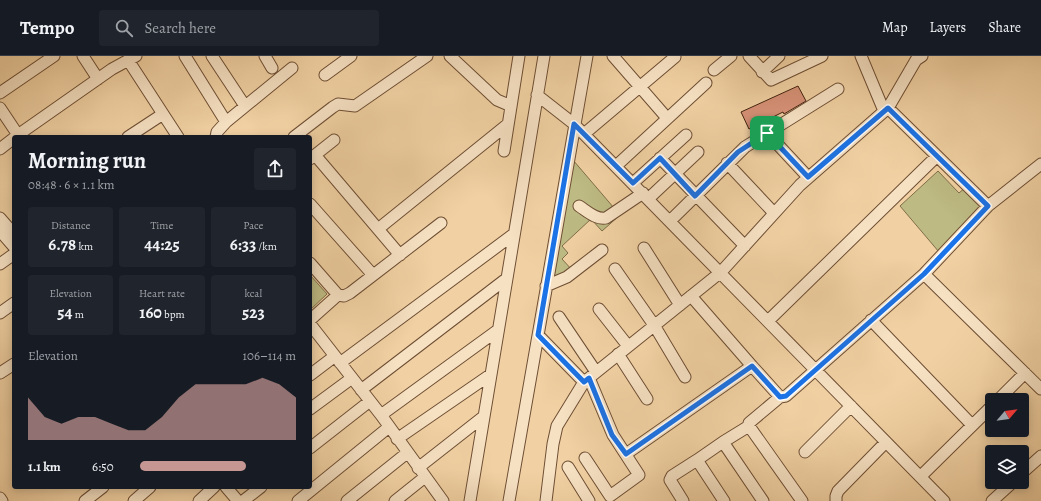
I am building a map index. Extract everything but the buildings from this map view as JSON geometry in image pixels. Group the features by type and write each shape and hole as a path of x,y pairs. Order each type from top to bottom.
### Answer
{"street":[{"path":"0,93 54,56"},
{"path":"83,56 98,79"},
{"path":"185,56 226,122"},
{"path":"212,56 245,106"},
{"path":"265,56 272,68"},
{"path":"325,75 350,56"},
{"path":"297,135 338,104 355,106 427,56"},
{"path":"450,56 497,100 511,106"},
{"path":"504,151 519,56"},
{"path":"470,501 544,56"},
{"path":"509,501 587,56"},
{"path":"613,56 668,118"},
{"path":"714,70 731,56"},
{"path":"749,56 762,72 769,79 773,80 822,56"},
{"path":"762,72 779,56"},
{"path":"861,56 886,110 937,156 988,206"},
{"path":"19,135 98,79 133,57 163,114 177,135"},
{"path":"584,134 674,57"},
{"path":"546,501 552,444 557,426 590,377 721,272 808,177 886,110 919,57"},
{"path":"215,135 226,122 292,68"},
{"path":"616,166 706,83"},
{"path":"670,221 727,163 745,147 838,90"},
{"path":"537,95 574,124 721,272 944,501"},
{"path":"0,108 15,135"},
{"path":"131,135 163,114"},
{"path":"378,229 508,124"},
{"path":"767,133 808,177"},
{"path":"633,183 686,135"},
{"path":"0,149 12,140"},
{"path":"334,140 313,157 400,255"},
{"path":"579,206 596,217 601,219 606,218 646,196 676,173 698,152"},
{"path":"768,321 937,156"},
{"path":"660,158 676,173 695,196 745,246"},
{"path":"727,163 774,213"},
{"path":"749,423 780,397 786,396 924,274 988,206 1041,164"},
{"path":"312,206 373,275"},
{"path":"0,218 12,232"},
{"path":"312,265 338,295 344,296 350,293 441,223"},
{"path":"0,231 12,245"},
{"path":"312,374 337,360 514,234"},
{"path":"644,248 680,305"},
{"path":"546,286 567,277 602,250"},
{"path":"0,264 12,255"},
{"path":"616,269 654,325 685,377"},
{"path":"924,274 1041,389"},
{"path":"361,390 506,279"},
{"path":"312,318 338,295"},
{"path":"691,296 780,397"},
{"path":"0,313 12,304"},
{"path":"599,309 628,346"},
{"path":"559,317 590,377 612,435 640,475 606,499 585,458"},
{"path":"871,320 972,425"},
{"path":"312,327 381,415 421,473 443,501"},
{"path":"381,415 498,330"},
{"path":"538,335 590,377"},
{"path":"618,354 647,399"},
{"path":"0,374 12,365"},
{"path":"626,454 752,366"},
{"path":"1005,393 1025,373"},
{"path":"397,439 490,375"},
{"path":"312,408 352,378"},
{"path":"312,446 370,401"},
{"path":"805,452 851,406"},
{"path":"921,476 985,413"},
{"path":"395,501 421,473 483,417"},
{"path":"678,499 670,480 672,476 749,426 802,501"},
{"path":"298,501 389,427"},
{"path":"723,442 763,501"},
{"path":"835,501 838,492 886,442"},
{"path":"347,501 407,453"},
{"path":"1029,467 1041,456"},
{"path":"697,460 724,501"},
{"path":"568,466 587,500"},
{"path":"85,501 100,489"},
{"path":"134,501 148,489"},
{"path":"199,501 212,489"},
{"path":"228,489 238,501"},
{"path":"243,501 258,489"},
{"path":"992,501 1005,489"}],"shaded area":[{"path":"573,160 620,215 602,231 591,219 562,246 568,253 562,259 573,271 548,284"},
{"path":"938,171 959,193 966,187 986,206 939,252 900,206"},
{"path":"312,277 327,294 312,308"}],"route":[{"path":"888,108 988,206 924,274 784,398 780,397 752,366 626,454 612,435 589,378 584,382 538,335 574,124 633,183 660,158 676,173 695,196 738,152 767,133 808,177 888,108"}]}
